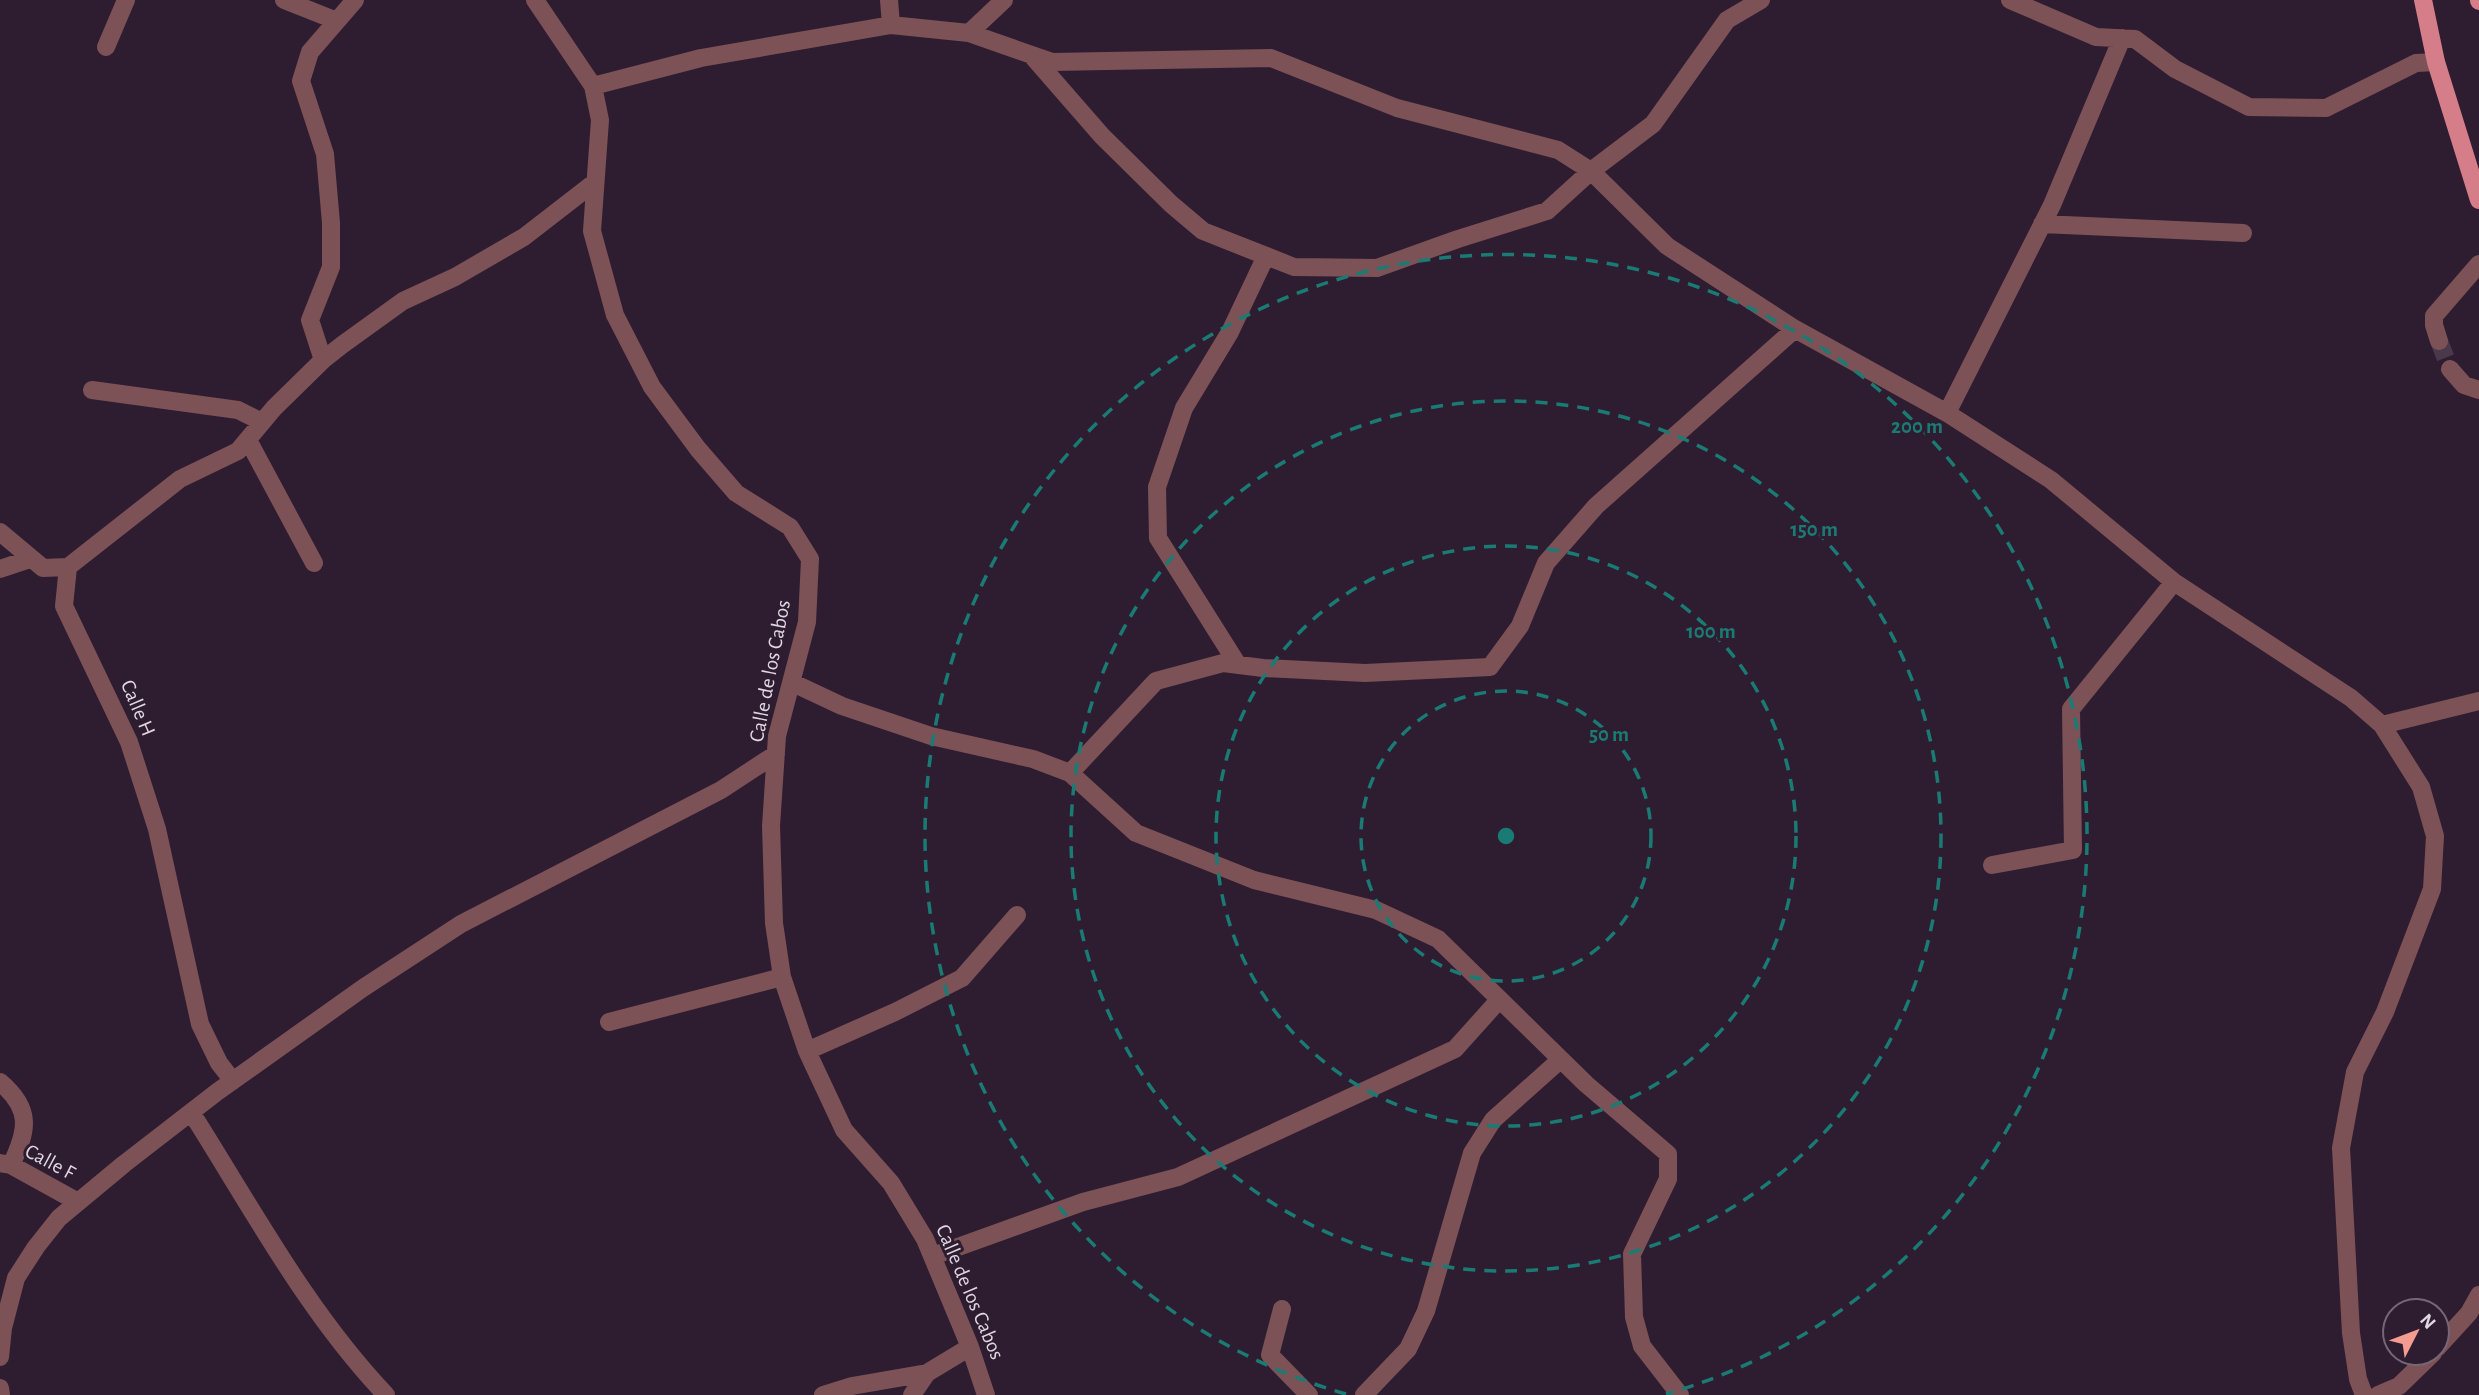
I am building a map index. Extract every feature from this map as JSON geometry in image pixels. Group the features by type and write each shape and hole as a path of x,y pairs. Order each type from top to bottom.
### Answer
{"main road":[{"path":"2423,0 2436,62 2479,200"}],"street":[{"path":"106,47 126,0"},
{"path":"284,0 337,21"},
{"path":"323,360 310,320 331,267 331,223 325,154 301,81 310,52 355,0"},
{"name":"Calle de los Cabos","path":"535,0 593,86 600,120 592,231 615,315 652,387 698,449 736,493 790,527 810,559 807,622 778,736 771,826 774,923 782,977 807,1051 845,1130 891,1183 925,1239 971,1347 986,1395"},
{"path":"889,0 891,25"},
{"path":"969,33 1004,0"},
{"path":"1032,55 1102,136 1171,204 1203,231 1294,267 1377,268 1547,211 1591,171 1653,124 1727,20 1761,0"},
{"path":"2010,0 2096,37 2135,39 2175,69 2249,107 2326,108 2416,63 2436,62"},
{"path":"593,86 701,58 891,25 969,33 1052,62 1271,58 1397,108 1558,150 1591,171 1667,246 1795,329 1947,413 2050,480 2174,582 2351,698 2382,725 2421,787 2435,836 2432,889 2385,1012 2356,1072 2341,1148 2351,1332 2358,1379 2364,1395"},
{"path":"1947,413 2042,223 2122,38"},
{"path":"0,532 43,568 68,568 180,479 237,452 262,422 323,360 403,300 455,277 524,237 595,182"},
{"path":"2042,223 2243,233"},
{"path":"1238,665 1158,538 1157,487 1184,408 1230,332 1266,256"},
{"path":"2439,341 2434,316 2479,264"},
{"path":"1070,773 1156,681 1223,663 1365,673 1490,667 1520,626 1546,563 1596,506 1795,329"},
{"path":"2450,369 2464,385 2479,390"},
{"path":"92,390 238,410 262,422"},
{"path":"248,440 314,563"},
{"path":"0,569 30,559"},
{"name":"Calle H","path":"68,568 64,606 129,742 157,829 200,1024 219,1063 233,1081"},
{"path":"1992,865 2073,850 2071,709 2174,582"},
{"path":"793,683 842,706 931,736 1033,760 1070,773 1136,833 1254,880 1376,910 1438,939 1560,1060 1668,1154 1668,1179 1632,1254 1634,1317 1642,1346 1680,1395"},
{"path":"2382,725 2479,701"},
{"path":"0,1357 3,1328 16,1278 36,1247 59,1218 191,1112 363,988 461,924 721,790 776,754"},
{"path":"807,1051 895,1012 962,978 1017,915"},
{"path":"609,1022 782,977"},
{"path":"933,1256 1083,1202 1190,1172 1455,1049 1499,1000"},
{"path":"1364,1395 1408,1349 1426,1311 1472,1153 1493,1120 1560,1060"},
{"path":"0,1082 12,1092 26,1120 23,1142 6,1164"},
{"path":"191,1112 302,1288 361,1368 386,1395"},
{"name":"Calle F","path":"6,1164 78,1202"},
{"path":"2451,1334 2474,1312 2479,1295"},
{"path":"1282,1309 1270,1355 1309,1395"},
{"path":"823,1395 852,1386 927,1373 971,1347"},
{"path":"2378,1395 2399,1386 2419,1367"},
{"path":"912,1395 927,1373"},
{"path":"0,1388 1,1395"}],"tunnel":[{"path":"2439,341 2450,369"}]}
